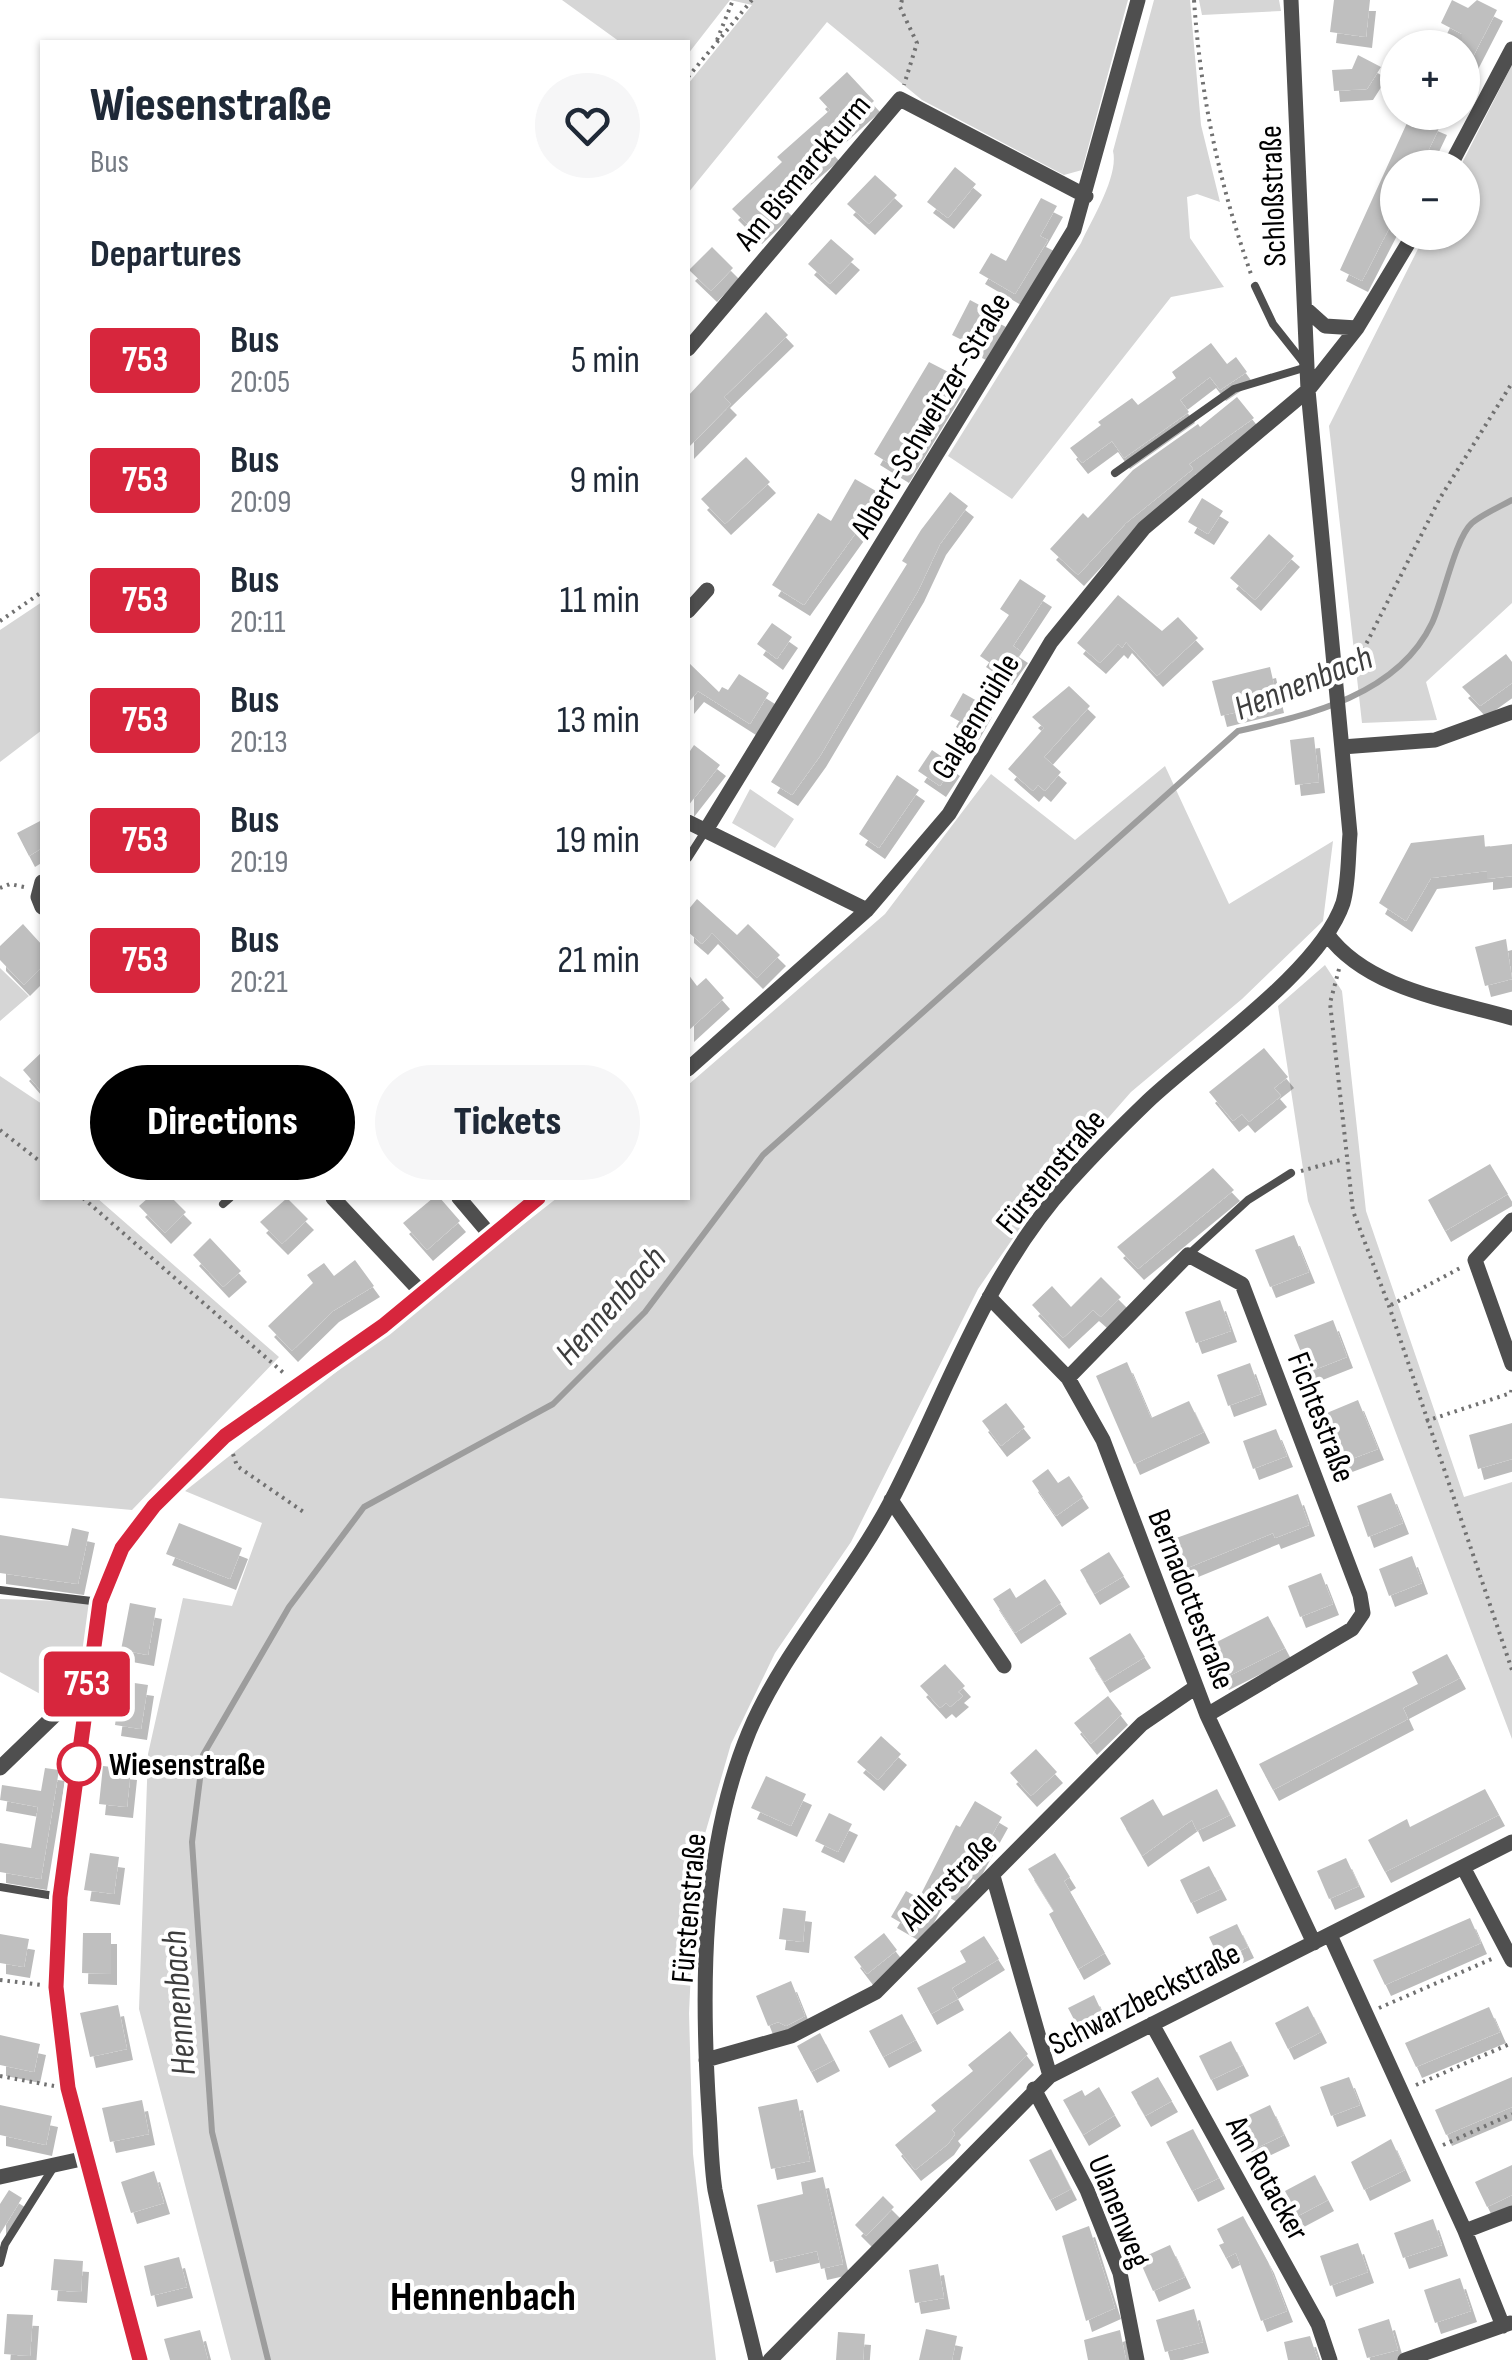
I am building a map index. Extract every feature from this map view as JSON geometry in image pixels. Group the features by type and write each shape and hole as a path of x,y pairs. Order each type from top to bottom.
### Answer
{"street":[{"name":"Albert-Schweitzer-Straße","path":"706,830 1074,230 1138,0"},
{"name":"Schloßstraße","path":"1291,0 1308,390 1336,681"},
{"path":"1459,150 1512,50"},
{"name":"Am Bismarckturm","path":"690,347 900,99 1086,196"},
{"name":"Galgenmühle","path":"690,1067 868,910 949,814 1051,642 1144,528 1308,390 1357,328 1404,250"},
{"path":"1305,308 1325,326 1357,328"},
{"path":"690,609 707,590"},
{"name":"Fürstenstraße","path":"756,2360 714,2186 706,2060 707,1929 724,1818 749,1732 791,1655 862,1553 892,1500 989,1297 1025,1237 1067,1184 1148,1100 1306,961 1327,934 1344,902 1350,834 1336,681"},
{"path":"1342,747 1435,740 1512,712"},
{"path":"690,823 868,910"},
{"path":"1327,934 1343,955 1394,983 1512,1018"},
{"path":"335,1200 423,1294"},
{"path":"461,1200 492,1237"},
{"path":"140,2360 68,2088 56,1987 60,1897 100,1602 122,1548 154,1506 225,1436 423,1294 536,1200"},
{"path":"1512,1220 1475,1260 1512,1364"},
{"path":"1068,1378 1188,1255"},
{"name":"Fichtestraße","path":"1188,1255 1242,1284 1360,1595 1363,1613 1352,1628 1207,1715"},
{"name":"Bernadottestraße","path":"989,1297 1068,1378 1102,1440 1207,1715 1314,1942"},
{"path":"892,1500 1004,1666"},
{"path":"0,1768 87,1684"},
{"name":"Adlerstraße","path":"706,2060 791,2036 876,1992 1142,1724 1196,1688"},
{"name":"Schwarzbeckstraße","path":"770,2360 1050,2076 1512,1842"},
{"path":"1463,1868 1510,1956"},
{"path":"993,1876 1050,2076"},
{"path":"1330,1935 1507,2324 1406,2360"},
{"name":"Am Rotacker","path":"1152,2024 1318,2324 1330,2360"},
{"name":"Ulanenweg","path":"1034,2089 1087,2190 1120,2273 1137,2360"},
{"path":"0,2177 86,2158"},
{"path":"1466,2231 1512,2213"}],"lane":[{"path":"1115,473 1234,389 1307,367 1272,324 1255,286"},
{"path":"690,855 706,830"},
{"path":"1188,1255 1248,1200 1291,1173"},
{"path":"0,1590 100,1602"},
{"path":"0,1887 60,1897"},
{"path":"0,2263 6,2244 56,2164"}],"path":[{"path":"715,45 733,0"},
{"path":"690,75 752,0"},
{"path":"900,99 917,43 900,7 902,0"},
{"path":"1194,0 1205,108 1223,195 1255,286"},
{"path":"1336,681 1356,669 1440,498 1512,383"},
{"path":"0,621 40,593"},
{"path":"0,888 10,884 40,886"},
{"path":"1343,955 1330,1004 1353,1212 1389,1306 1512,1669"},
{"path":"0,1130 40,1160"},
{"path":"1291,1173 1345,1158"},
{"path":"85,1200 298,1384"},
{"path":"1389,1306 1475,1260"},
{"path":"1426,1421 1511,1393 1512,1385"},
{"path":"225,1436 238,1466 304,1514"},
{"path":"1366,2014 1510,1956"},
{"path":"0,1980 56,1987"},
{"path":"1401,2091 1512,2042"},
{"path":"0,2076 68,2088"},
{"path":"1429,2151 1512,2114"}],"shaded area":[{"path":"562,0 730,0 690,51 690,40 617,40"},
{"path":"730,0 1128,0 1082,170 1064,175 922,100 827,22 690,191 690,82 752,5"},
{"path":"1154,0 1190,0 1201,125 1220,202 1197,194 1187,197 1190,238 1224,287 1171,297 1012,499 948,456 1081,243 1103,197"},
{"path":"1199,0 1279,0 1281,11 1202,15"},
{"path":"1512,65 1512,603 1426,682 1437,720 1362,723 1329,426 1417,250 1480,250 1480,150 1469,150"},
{"path":"40,603 40,732 0,762 0,630"},
{"path":"1165,766 1229,904 1333,841 1323,921 1242,999 1131,1092 1051,1183 978,1289 851,1542 775,1653 731,1744 696,1865 689,2013 693,2154 716,2360 231,2360 139,2009 148,1754 183,1598 232,1606 262,1523 185,1491 554,1200 690,1200 690,1083 885,914 991,774 1075,840"},
{"path":"750,789 794,819 775,848 732,823"},
{"path":"1325,965 1342,991 1366,1211 1464,1497 1512,1482 1512,1739 1308,1201 1278,1006"},
{"path":"0,968 29,996 0,1021"},
{"path":"0,1076 40,1103 40,1200 99,1200 279,1357 132,1510 0,1498"},
{"path":"0,1599 92,1602 80,1680 55,1702 0,1672"}],"building":[{"path":"1334,0 1370,0 1366,37 1330,32"},
{"path":"1452,0 1468,8 1477,0 1497,10 1480,43 1480,30 1454,30 1441,23"},
{"path":"1358,55 1380,66 1367,89 1334,91 1332,70 1352,69"},
{"path":"847,72 874,101 827,143 833,150 778,197 786,205 756,233 732,209 782,162 777,157 830,110 819,98"},
{"path":"1404,130 1438,130 1429,150 1395,150"},
{"path":"955,167 976,184 948,218 927,202"},
{"path":"875,175 897,195 869,224 847,204"},
{"path":"1380,182 1380,246 1362,281 1340,270"},
{"path":"1041,198 1057,206 1040,236 1048,240 1015,294 979,273 991,253 1006,261"},
{"path":"831,239 854,259 830,284 808,264"},
{"path":"712,247 733,268 711,291 690,269"},
{"path":"970,300 1000,316 982,350 952,335"},
{"path":"766,312 788,335 724,397 731,404 690,446 690,394"},
{"path":"1211,343 1227,364 1236,357 1247,372 1220,390 1210,377 1180,400 1189,412 1124,458 1112,441 1082,463 1070,448 1132,398 1138,405 1176,378 1172,372"},
{"path":"929,362 960,378 903,472 874,454"},
{"path":"1237,397 1254,418 1189,464 1193,469 1126,523 1078,575 1050,549 1083,513 1088,518 1133,470 1198,424 1200,427"},
{"path":"746,457 770,482 725,524 701,499"},
{"path":"855,479 883,495 804,605 772,585 818,513 831,521"},
{"path":"950,492 968,506 940,544 918,591 820,756 792,795 771,782 907,564 902,561 921,530"},
{"path":"1202,498 1223,511 1208,534 1188,522"},
{"path":"1269,534 1294,556 1255,600 1230,578"},
{"path":"1020,579 1046,596 1013,646 1022,652 1006,674 980,656 1009,615 1000,609"},
{"path":"1118,595 1162,631 1178,617 1198,638 1157,676 1126,642 1122,648 1118,644 1100,663 1077,643"},
{"path":"772,623 792,637 777,659 757,644"},
{"path":"1506,654 1512,662 1512,683 1480,706 1462,687"},
{"path":"690,664 719,692 722,687 728,690 739,674 769,693 750,724 698,691 690,701"},
{"path":"1270,667 1278,702 1221,716 1212,681"},
{"path":"1069,686 1090,706 1044,757 1061,772 1045,791 1038,785 1033,791 1008,769 1044,728 1032,717"},
{"path":"963,693 986,706 973,729 950,716"},
{"path":"1314,737 1319,782 1295,785 1290,740"},
{"path":"694,745 720,765 690,803 690,751"},
{"path":"932,750 954,765 940,786 918,771"},
{"path":"897,775 919,790 879,848 859,834"},
{"path":"40,821 40,849 29,856 17,833"},
{"path":"1484,835 1485,847 1512,844 1512,876 1487,879 1487,871 1431,878 1406,921 1379,903 1411,843"},
{"path":"697,899 737,935 748,924 780,955 757,978 712,933 702,944 690,934 690,908"},
{"path":"23,924 40,943 40,969 24,985 0,960 0,946"},
{"path":"1506,939 1512,979 1485,986 1475,947"},
{"path":"690,977 697,986 706,978 724,998 690,1029"},
{"path":"1264,1048 1288,1077 1274,1088 1281,1096 1249,1122 1242,1114 1233,1121 1209,1092"},
{"path":"40,1054 40,1090 23,1070"},
{"path":"1490,1164 1508,1194 1445,1231 1428,1200"},
{"path":"1213,1168 1234,1190 1138,1269 1117,1247"},
{"path":"146,1200 174,1200 186,1212 165,1233 139,1206"},
{"path":"285,1200 308,1219 282,1244 260,1222"},
{"path":"431,1200 442,1200 460,1221 427,1250 403,1223"},
{"path":"1294,1235 1309,1272 1270,1287 1255,1250"},
{"path":"210,1238 241,1271 223,1287 193,1255"},
{"path":"355,1260 374,1286 333,1311 292,1351 268,1326 313,1283 307,1275 324,1263 334,1276"},
{"path":"1101,1277 1121,1297 1101,1317 1093,1310 1063,1338 1032,1305 1052,1286 1071,1307"},
{"path":"1220,1300 1231,1331 1196,1343 1185,1312"},
{"path":"1333,1320 1347,1357 1309,1372 1294,1335"},
{"path":"1127,1362 1151,1418 1189,1401 1204,1432 1134,1464 1096,1376"},
{"path":"1250,1363 1261,1394 1228,1406 1217,1375"},
{"path":"1358,1400 1378,1449 1341,1463 1322,1415"},
{"path":"1006,1403 1025,1427 1001,1446 982,1421"},
{"path":"1512,1423 1512,1459 1478,1469 1469,1435"},
{"path":"1276,1429 1287,1456 1253,1469 1243,1441"},
{"path":"1048,1469 1058,1483 1069,1476 1083,1497 1056,1516 1032,1481"},
{"path":"1391,1493 1403,1523 1368,1537 1357,1506"},
{"path":"1298,1494 1309,1525 1275,1538 1273,1533 1180,1571 1168,1541"},
{"path":"179,1523 242,1548 230,1579 166,1554"},
{"path":"72,1528 89,1532 78,1584 0,1573 0,1535 68,1546"},
{"path":"1109,1552 1124,1576 1094,1594 1080,1570"},
{"path":"1412,1556 1422,1583 1389,1596 1379,1569"},
{"path":"1321,1573 1333,1604 1300,1617 1288,1586"},
{"path":"1045,1579 1061,1603 1015,1633 993,1599 1010,1588 1016,1598"},
{"path":"130,1603 156,1608 148,1655 121,1650"},
{"path":"1268,1616 1285,1648 1223,1679 1207,1647"},
{"path":"1130,1633 1145,1657 1104,1682 1089,1658"},
{"path":"1447,1654 1460,1678 1403,1708 1408,1719 1273,1790 1259,1764 1418,1684 1412,1672"},
{"path":"945,1664 965,1686 958,1692 963,1696 950,1707 946,1703 940,1708 920,1686"},
{"path":"121,1681 148,1685 141,1729 115,1725"},
{"path":"1108,1696 1122,1714 1091,1744 1074,1723"},
{"path":"881,1736 901,1754 878,1780 857,1762"},
{"path":"1036,1749 1057,1772 1031,1796 1010,1773"},
{"path":"103,1766 131,1769 127,1807 99,1804"},
{"path":"45,1768 59,1770 41,1879 0,1872 0,1843 31,1848 38,1807 0,1800 2,1785 41,1791"},
{"path":"766,1776 806,1794 791,1826 751,1808"},
{"path":"1217,1789 1230,1815 1197,1831 1192,1820 1142,1856 1120,1818 1153,1799 1163,1816"},
{"path":"1485,1789 1499,1815 1385,1872 1368,1840 1407,1819 1410,1827"},
{"path":"975,1801 1002,1817 972,1871 967,1868 953,1892 942,1886 917,1932 891,1917 906,1891 919,1898 956,1825 960,1827"},
{"path":"829,1813 852,1824 838,1852 815,1841"},
{"path":"90,1853 119,1857 114,1894 84,1890"},
{"path":"1055,1853 1070,1877 1064,1881 1105,1953 1078,1969 1049,1914 1054,1911 1028,1869"},
{"path":"1346,1858 1359,1886 1329,1899 1317,1871"},
{"path":"1209,1866 1221,1889 1191,1903 1180,1880"},
{"path":"783,1908 806,1911 803,1942 779,1939"},
{"path":"1470,1918 1481,1943 1385,1985 1373,1960"},
{"path":"1237,1924 1248,1947 1220,1960 1209,1937"},
{"path":"83,1933 111,1933 111,1974 82,1973"},
{"path":"884,1933 897,1950 867,1974 854,1957"},
{"path":"0,1934 29,1939 24,1967 0,1963"},
{"path":"984,1936 999,1959 952,1988 958,1999 931,2014 917,1988 966,1962 960,1951"},
{"path":"791,1981 805,2016 786,2026 778,2022 768,2026 756,1996"},
{"path":"1094,1995 1105,2019 1080,2031 1068,2008"},
{"path":"118,2005 127,2049 90,2057 80,2013"},
{"path":"1308,2006 1321,2032 1288,2049 1275,2023"},
{"path":"1489,2007 1500,2032 1416,2067 1405,2043"},
{"path":"902,2014 916,2040 883,2057 869,2031"},
{"path":"1010,2031 1028,2054 952,2130 955,2134 948,2144 915,2170 895,2145 936,2111 931,2105 973,2071 968,2065"},
{"path":"820,2033 834,2060 811,2072 797,2046"},
{"path":"0,2035 40,2044 34,2072 0,2065"},
{"path":"1231,2041 1243,2065 1211,2080 1199,2056"},
{"path":"1158,2077 1172,2101 1145,2116 1131,2092"},
{"path":"1349,2077 1360,2105 1331,2116 1320,2087"},
{"path":"1512,2077 1512,2107 1446,2135 1435,2110"},
{"path":"1099,2087 1115,2115 1083,2135 1063,2100 1082,2090 1085,2096"},
{"path":"797,2099 810,2161 771,2169 758,2107"},
{"path":"142,2100 149,2134 110,2142 102,2108"},
{"path":"0,2105 52,2116 46,2145 0,2135"},
{"path":"1270,2105 1284,2135 1250,2151 1236,2121"},
{"path":"1193,2129 1219,2178 1192,2191 1166,2142"},
{"path":"1391,2139 1405,2170 1364,2190 1351,2162"},
{"path":"1051,2149 1071,2189 1050,2200 1029,2160"},
{"path":"1512,2165 1512,2195 1487,2207 1475,2182"},
{"path":"154,2171 164,2203 131,2213 121,2182"},
{"path":"1315,2175 1328,2200 1298,2216 1285,2191"},
{"path":"823,2177 843,2264 821,2269 817,2251 770,2262 757,2205 803,2194 801,2182"},
{"path":"9,2190 22,2198 0,2234 0,2204"},
{"path":"883,2196 894,2207 866,2236 855,2225"},
{"path":"1243,2216 1268,2262 1287,2311 1261,2321 1236,2253 1226,2258 1219,2245 1224,2243 1217,2229"},
{"path":"1433,2219 1442,2245 1403,2258 1394,2233"},
{"path":"1089,2226 1115,2308 1086,2321 1062,2236"},
{"path":"1358,2243 1368,2272 1330,2286 1320,2256"},
{"path":"1170,2245 1185,2277 1153,2291 1139,2259"},
{"path":"179,2257 187,2287 151,2296 144,2266"},
{"path":"54,2259 83,2261 81,2292 51,2290"},
{"path":"938,2264 944,2298 915,2303 909,2270"},
{"path":"1460,2278 1471,2311 1435,2323 1424,2290"},
{"path":"1194,2309 1203,2342 1165,2352 1156,2320"},
{"path":"7,2314 33,2315 30,2356 4,2354"},
{"path":"1389,2319 1398,2350 1367,2358 1358,2329"},
{"path":"926,2329 957,2336 952,2360 919,2360"},
{"path":"200,2330 208,2360 170,2360 164,2339"},
{"path":"1120,2330 1126,2360 1088,2360 1084,2340"},
{"path":"838,2332 865,2334 863,2360 836,2360"},
{"path":"1310,2336 1318,2360 1288,2360 1284,2342"}],"waterway":[{"name":"Hennenbach","path":"268,2360 212,2132 192,1842 203,1755 289,1607 364,1507 553,1404 645,1312 763,1155 1238,731 1322,709 1374,685 1397,668 1417,648 1432,623 1466,531 1476,520 1512,500"}],"bus line":[{"name":"753","path":"140,2360 68,2088 56,1987 60,1897 100,1602 122,1548 154,1506 225,1436 383,1326 536,1200"}],"place":[{"name":"Wiesenstraße","path":"79,1764"}],"district":[{"name":"Hennenbach","path":"483,2295"}]}
